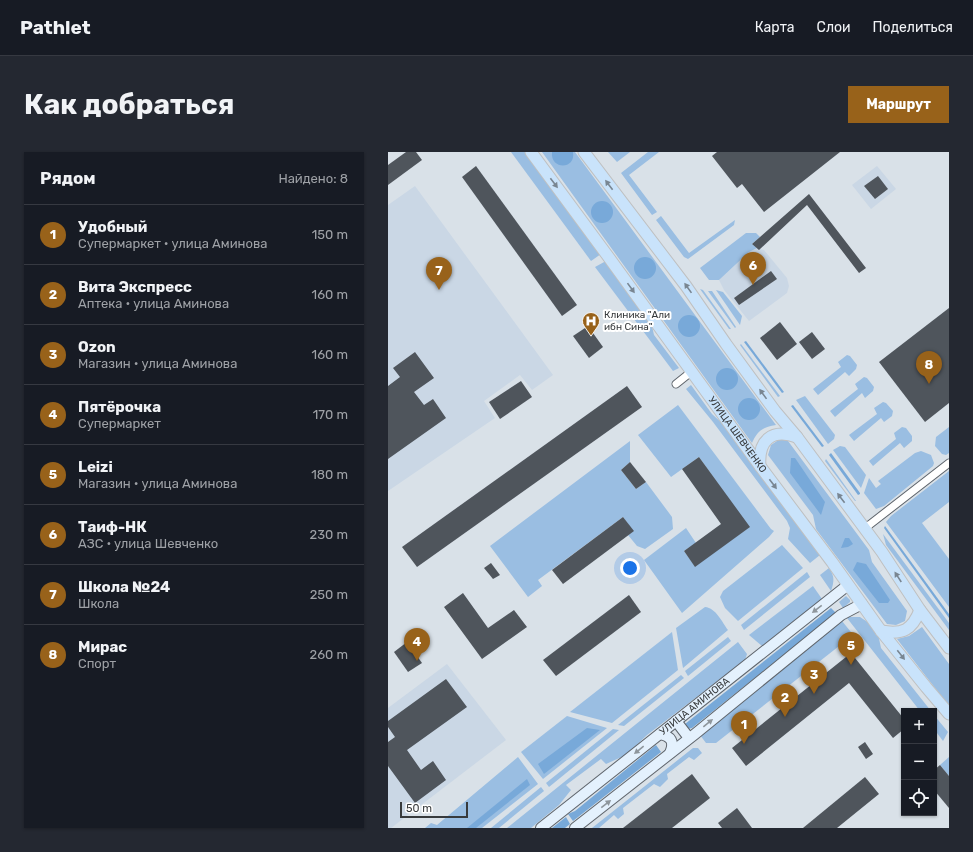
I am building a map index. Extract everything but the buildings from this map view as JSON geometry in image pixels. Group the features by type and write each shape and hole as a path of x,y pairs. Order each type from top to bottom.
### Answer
{"main road":[{"name":"УЛИЦА ШЕВЧЕНКО","path":"531,152 881,631 949,714"},
{"path":"584,152 686,286 775,411 797,437 882,552 920,610 949,648"},
{"path":"760,466 759,458 761,450 768,438 775,434 782,433 797,437"},
{"path":"881,631 899,632 906,630 913,624 920,610"}],"street":[{"path":"676,384 691,372"},
{"path":"864,529 949,463"},
{"name":"УЛИЦА АМИНОВА","path":"541,828 848,585"},
{"path":"575,828 689,738 840,615 862,604"},
{"path":"676,721 689,738"},
{"path":"660,734 666,735 671,740 673,746 670,753"}],"shaded area":[{"path":"511,152 527,152 601,254 591,261"},
{"path":"542,152 575,152 776,425 761,430 756,435 752,443"},
{"path":"552,152 573,152 573,158 567,165 559,165 552,158"},
{"path":"608,152 630,152 617,162"},
{"path":"648,152 659,152 629,175 657,212 652,215 621,173"},
{"path":"877,166 896,189 871,209 852,185"},
{"path":"415,186 553,375 532,390 520,375 484,401 495,418 388,491 388,205"},
{"path":"602,201 610,204 613,212 610,220 602,223 594,220 591,212 594,204"},
{"path":"661,216 689,253 735,220 734,225 688,259 684,257 656,220"},
{"path":"746,233 756,233 760,237 752,244 757,248 749,252 719,280 709,280 700,268"},
{"path":"757,248 764,250 787,278 789,286 787,293 749,321 724,290 719,280 749,252"},
{"path":"645,257 653,260 656,268 653,276 645,279 637,276 634,268 637,260"},
{"path":"606,261 651,322 654,335 679,368 673,371 595,267"},
{"path":"700,289 703,290 731,329 729,329"},
{"path":"716,290 723,292 742,316 740,325"},
{"path":"708,291 712,291 736,327 735,328"},
{"path":"689,315 697,318 700,326 697,334 689,337 681,334 678,326 681,318"},
{"path":"746,341 784,392 782,393 744,342"},
{"path":"741,344 780,396 778,397 740,345"},
{"path":"847,355 850,356 857,365 856,369 849,376 845,372 818,395 813,389 841,367 838,362"},
{"path":"727,368 735,371 738,379 735,387 727,390 719,387 716,379 719,371"},
{"path":"864,377 867,378 874,387 873,391 865,398 862,393 835,417 830,411 858,389 855,384"},
{"path":"691,385 712,414 724,425 820,555 810,563 788,539 790,528 787,521 713,422 686,389"},
{"path":"805,396 835,435 834,439 828,444 796,400"},
{"path":"749,398 757,401 760,409 757,417 749,420 741,417 738,409 741,401"},
{"path":"883,402 886,403 893,411 892,416 884,422 881,418 854,441 849,435 877,414 874,408"},
{"path":"678,405 774,531 682,613 644,560 686,528 696,543 684,551 695,566 749,527 699,457 671,477 638,435"},
{"path":"793,405 824,446 822,447 791,406"},
{"path":"902,427 906,428 912,436 912,441 904,448 900,443 873,466 869,461 896,439 894,433"},
{"path":"949,427 949,453 946,455 942,454 935,446 936,437"},
{"path":"780,439 788,441 869,550 872,562 907,611 905,621 896,625 887,624 816,529 813,515 768,455 771,445"},
{"path":"630,441 630,462 621,470 636,489 646,482 672,517 673,529 645,549 637,546 628,535 633,531 623,517 538,580 542,586 528,597 490,546"},
{"path":"840,446 845,447 866,475 861,488 833,450"},
{"path":"921,451 931,455 934,463 933,466 884,506 876,509 864,493 869,478 876,488 881,484 878,481 915,453"},
{"path":"831,453 860,494 858,495 829,455"},
{"path":"791,458 795,458 825,502 821,515 790,473"},
{"path":"826,459 856,501 825,461"},
{"path":"949,471 949,502 922,523 949,559 949,607 886,522 891,516"},
{"path":"885,526 949,614 949,618 884,528"},
{"path":"883,534 949,623 949,630 886,545"},
{"path":"845,538 849,538 853,544 848,547 841,548"},
{"path":"782,545 803,568 738,621 725,608 720,597 723,591"},
{"path":"857,562 866,564 890,600 888,603 879,603 853,570"},
{"path":"829,568 833,579 831,591 820,575"},
{"path":"807,572 810,577 744,630 741,625"},
{"path":"813,586 822,599 762,646 749,635"},
{"path":"846,596 850,602 843,608 839,602"},
{"path":"705,607 716,613 728,630 683,668 676,628"},
{"path":"831,608 836,613 692,728 688,729 685,726 685,724"},
{"path":"860,617 869,623 878,634 881,648 929,708 918,708 847,618"},
{"path":"842,621 855,637 848,639 716,743 706,743 700,735"},
{"path":"922,627 949,664 949,706 897,639 909,636"},
{"path":"672,632 678,670 612,723 570,712"},
{"path":"728,637 731,641 688,676 685,671"},
{"path":"738,642 747,654 745,660 647,735 626,755 606,764 601,759 566,785 571,790 559,805 531,828 507,828"},
{"path":"447,664 506,740 391,828 388,828 388,708"},
{"path":"681,675 684,678 624,726 618,725"},
{"path":"567,716 607,728 543,779 521,752"},
{"path":"937,719 948,732 943,741 937,733"},
{"path":"587,728 600,730 544,774 538,764"},
{"path":"613,729 619,730 549,787 546,783"},
{"path":"656,745 661,752 573,821 568,814 575,811"},
{"path":"693,748 698,748 702,753 694,760 689,757 667,774 668,779 660,787 654,784 623,808 624,814 618,819 614,815 599,828 592,828"},
{"path":"518,757 538,784 482,828 425,828 431,823 437,825"},
{"path":"949,757 949,776 940,765"},
{"path":"527,779 530,785 476,828 467,828"},
{"path":"541,787 544,791 499,828 491,828"},
{"path":"566,817 570,824 565,828 552,828"}],"place":[{"name":"Таиф-НК","path":"753,285"},
{"name":"Школа №24","path":"439,290"},
{"name":"Клиника \"Али ибн Сина\"","path":"591,336"},
{"name":"Мирас","path":"929,384"},
{"name":"Пятёрочка","path":"417,661"},
{"name":"Leizi","path":"851,665"},
{"name":"Ozon","path":"814,694"},
{"name":"Вита Экспресс","path":"785,717"},
{"name":"Удобный","path":"744,744"}]}
